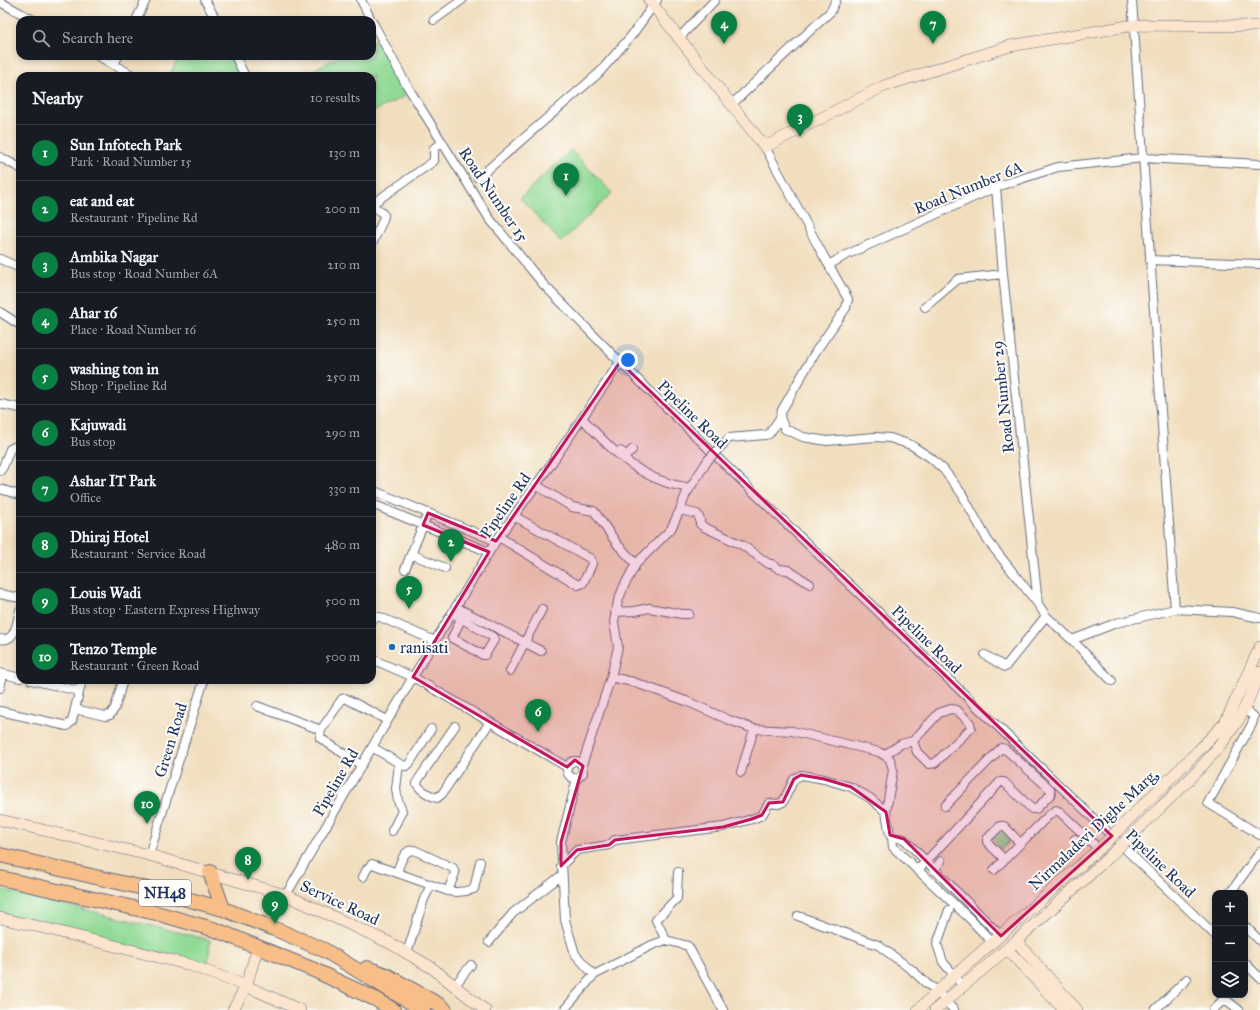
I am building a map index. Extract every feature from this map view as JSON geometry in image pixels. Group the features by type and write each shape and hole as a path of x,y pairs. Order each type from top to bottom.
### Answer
{"highway":[{"name":"NH48","path":"0,856 161,892 223,909 324,950 423,1010"},
{"path":"210,872 223,909"},
{"name":"NH48","path":"0,878 156,913 216,930 314,970 375,999 393,1010"},
{"path":"324,950 386,975 439,1005 445,1010"},
{"path":"314,970 374,1010"}],"street":[{"path":"138,16 146,0"},
{"path":"205,0 214,16"},
{"name":"Road Number 15","path":"361,0 369,16"},
{"path":"434,20 462,0"},
{"path":"679,38 715,0"},
{"path":"731,105 831,11 836,0"},
{"path":"1132,0 1175,609"},
{"path":"478,178 599,73 632,35 653,1 679,38 765,147 848,299 848,303 816,351 792,391 782,410 780,418 769,434 728,438 708,460 689,488 680,510 670,528 636,564 618,601 614,622 618,647 611,677 582,765 583,773 577,778 561,842 565,920 576,954 594,975"},
{"path":"2,3 26,16"},
{"path":"765,147 884,86 1010,46 1134,25 1260,26"},
{"name":"Road Number 15","path":"376,28 406,84 489,218 543,284 620,362"},
{"path":"105,60 127,72"},
{"path":"114,65 116,60"},
{"path":"237,60 243,72"},
{"path":"376,201 434,161 434,148 443,143"},
{"path":"0,157 16,166"},
{"name":"Road Number 6A","path":"829,265 844,256 996,187 1058,167 1143,158 1260,164"},
{"name":"Road Number 29","path":"996,187 1003,274 1038,604"},
{"path":"376,208 384,215 376,235"},
{"path":"0,259 16,266"},
{"path":"1150,260 1260,264"},
{"path":"925,307 958,279 1003,274"},
{"path":"0,312 16,322"},
{"name":"Pipeline Rd","path":"286,895 412,677 489,552 620,362"},
{"name":"Pipeline Road","path":"620,362 1212,932"},
{"path":"0,404 16,407"},
{"path":"582,418 631,465 647,475 665,482 689,488"},
{"path":"780,418 785,429 804,437 827,441 875,437 890,438 911,445 931,458 944,470 962,494 988,541 1046,616 1112,681"},
{"path":"0,471 10,448 16,446"},
{"path":"613,449 616,448 627,455 632,450"},
{"path":"536,485 572,507 594,511 618,545 636,564"},
{"path":"0,489 16,494"},
{"path":"376,492 498,539 578,585 583,583 592,564 591,558 514,516"},
{"path":"376,506 489,552"},
{"path":"680,510 697,514 700,519 700,524 704,527 742,545 769,564 772,564 779,569 788,570 810,584"},
{"path":"405,569 428,513"},
{"path":"411,554 445,568"},
{"path":"0,594 16,597"},
{"path":"615,612 635,611 649,608 689,614"},
{"path":"510,671 542,609"},
{"path":"1072,640 1116,623 1175,609 1232,612 1260,618"},
{"path":"454,610 461,619 493,637 494,640 485,655 452,638 461,619"},
{"path":"454,610 541,651"},
{"path":"985,655 1005,667 1046,616"},
{"path":"376,617 380,617 435,641"},
{"path":"0,639 3,640 9,638 14,633 16,625"},
{"name":"Nirmaladevi Dighe Marg,","path":"918,1010 938,990 1100,848 1225,723 1260,646"},
{"path":"376,661 412,677 567,767"},
{"name":"Nirmaladevi Dighe Marg,","path":"936,1010 1097,869 1202,766 1231,732 1244,708 1260,672"},
{"path":"0,688 2,673 16,677"},
{"path":"611,677 633,682 686,701 754,729 792,731 879,752 890,759 893,770 886,812 893,847 969,918 997,939"},
{"path":"48,684 79,691"},
{"path":"0,711 65,726 70,724 72,721 81,684"},
{"path":"75,709 110,716 115,708 122,684"},
{"name":"Green Road","path":"149,855 203,684"},
{"path":"361,765 320,738 321,730 342,699 345,698 387,720"},
{"path":"257,706 321,730"},
{"path":"1244,708 1254,717 1252,724 1208,803 1260,835"},
{"path":"884,755 901,744 912,741 939,713 951,709 957,710 970,723 971,728 936,762 929,764 917,752 912,741"},
{"path":"455,726 418,780 417,784 419,788 433,797 437,798 442,794 490,722"},
{"path":"372,747 399,764 406,766 409,764 431,729"},
{"path":"741,772 754,729"},
{"path":"930,866 1000,782 1004,782 1032,809 1036,809 1051,794 1050,789 1005,749 1001,748 945,806"},
{"path":"577,778 570,777 567,774 567,767 575,760 582,765"},
{"path":"392,831 402,810 398,801 396,789 399,764"},
{"path":"489,942 513,913 562,870 577,850 609,845 615,840 723,827 752,819 762,815 769,803 778,804 783,802 794,779 801,775 824,779 851,787 870,798 886,812"},
{"path":"1164,784 1173,794"},
{"path":"994,870 1049,814 1056,810 1100,848"},
{"name":"Service Road","path":"0,820 149,855 286,895 390,943 432,968 486,1010"},
{"path":"1004,859 987,842 987,839 1000,826 1004,826 1020,843"},
{"path":"892,837 904,839 997,939"},
{"path":"1075,839 1078,842 1090,840"},
{"path":"397,872 407,851 414,850 454,868 455,873 448,891"},
{"path":"1232,890 1260,852"},
{"path":"1087,859 1097,869"},
{"path":"918,870 930,866 940,860"},
{"path":"363,877 369,866 372,864 448,891 465,892 474,888 480,862"},
{"path":"666,940 656,920 678,898 678,872"},
{"path":"407,953 424,899 431,885"},
{"path":"949,910 937,944 943,962 963,986"},
{"path":"798,916 878,945 912,970 927,984 938,990 945,1001 954,1010"},
{"path":"0,918 190,965 246,986 300,1010"},
{"path":"1248,929 1259,938"},
{"path":"564,1010 594,975 652,945 666,940 688,946 723,1010"},
{"path":"1016,941 1077,1010"},
{"path":"233,1010 246,986 258,947"},
{"path":"1007,949 1064,1010"},
{"path":"454,985 471,965"},
{"path":"1248,967 1260,978"},
{"path":"1155,1010 1187,979"},
{"path":"1213,1010 1223,1000 1229,1002 1239,1010"}],"highlighted area":[{"path":"620,362 1112,836 1001,936 904,839 890,835 886,812 851,787 824,779 801,775 794,779 783,802 769,803 762,815 752,819 723,827 615,840 609,845 577,850 561,866 561,842 583,766 575,760 567,767 413,677 489,552 423,525 428,513 496,541"}],"green space":[{"path":"376,39 405,96 376,110 376,72 309,72 333,60 376,60"},
{"path":"177,60 234,60 240,72 171,72"},
{"path":"571,150 612,193 561,242 520,198"},
{"path":"1001,827 1012,839 1001,850 992,838"},
{"path":"0,889 210,940 208,965 0,917"}],"place":[{"name":"Ahar 16","path":"724,44"},
{"name":"Ashar IT Park","path":"933,44"},
{"name":"Ambika Nagar","path":"800,137"},
{"name":"Sun Infotech Park","path":"566,196"},
{"name":"eat and eat","path":"451,562"},
{"name":"washing ton in","path":"409,609"},
{"name":"ranisati","path":"392,647"},
{"name":"Kajuwadi","path":"538,732"},
{"name":"Tenzo Temple","path":"147,824"},
{"name":"Dhiraj Hotel","path":"248,880"},
{"name":"Louis Wadi","path":"275,924"}]}
